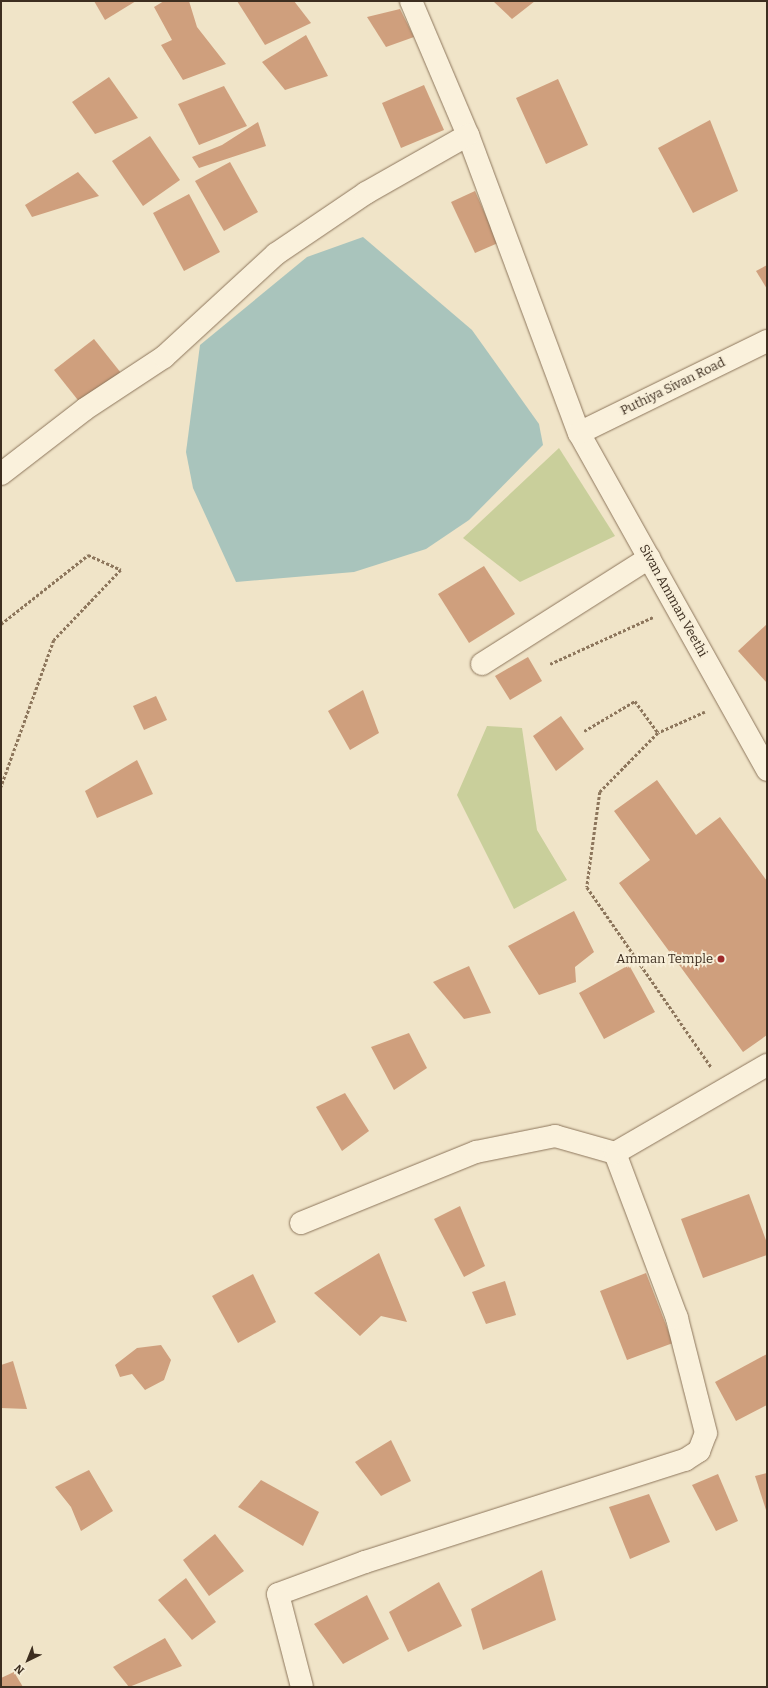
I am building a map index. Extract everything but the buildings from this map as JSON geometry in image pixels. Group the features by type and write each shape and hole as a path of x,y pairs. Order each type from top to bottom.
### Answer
{"street":[{"name":"Sivan Amman Veethi","path":"411,1 468,136 579,433 767,770"},
{"path":"1,474 85,409 164,358 276,254 366,193 468,136"},
{"name":"Puthiya Sivan Road","path":"579,433 767,341"},
{"path":"482,664 649,558"},
{"path":"301,1223 476,1152 555,1136 615,1153 767,1065"},
{"path":"302,1687 278,1594 365,1562 685,1460 699,1451 706,1433 677,1318 615,1153"}],"path":[{"path":"1,624 88,555 121,570 54,640 1,787"},
{"path":"550,664 676,606"},
{"path":"584,731 635,701 658,733"},
{"path":"727,1089 587,887 600,792 658,733 729,701"}],"green space":[{"path":"559,448 615,536 520,582 463,538"},
{"path":"487,726 522,728 537,830 567,880 514,909 457,795"}],"water":[{"path":"363,237 472,330 539,424 543,445 469,520 426,549 354,572 236,582 193,488 186,452 200,345 307,257"}],"place":[{"name":"Amman Temple","path":"721,959"}]}
